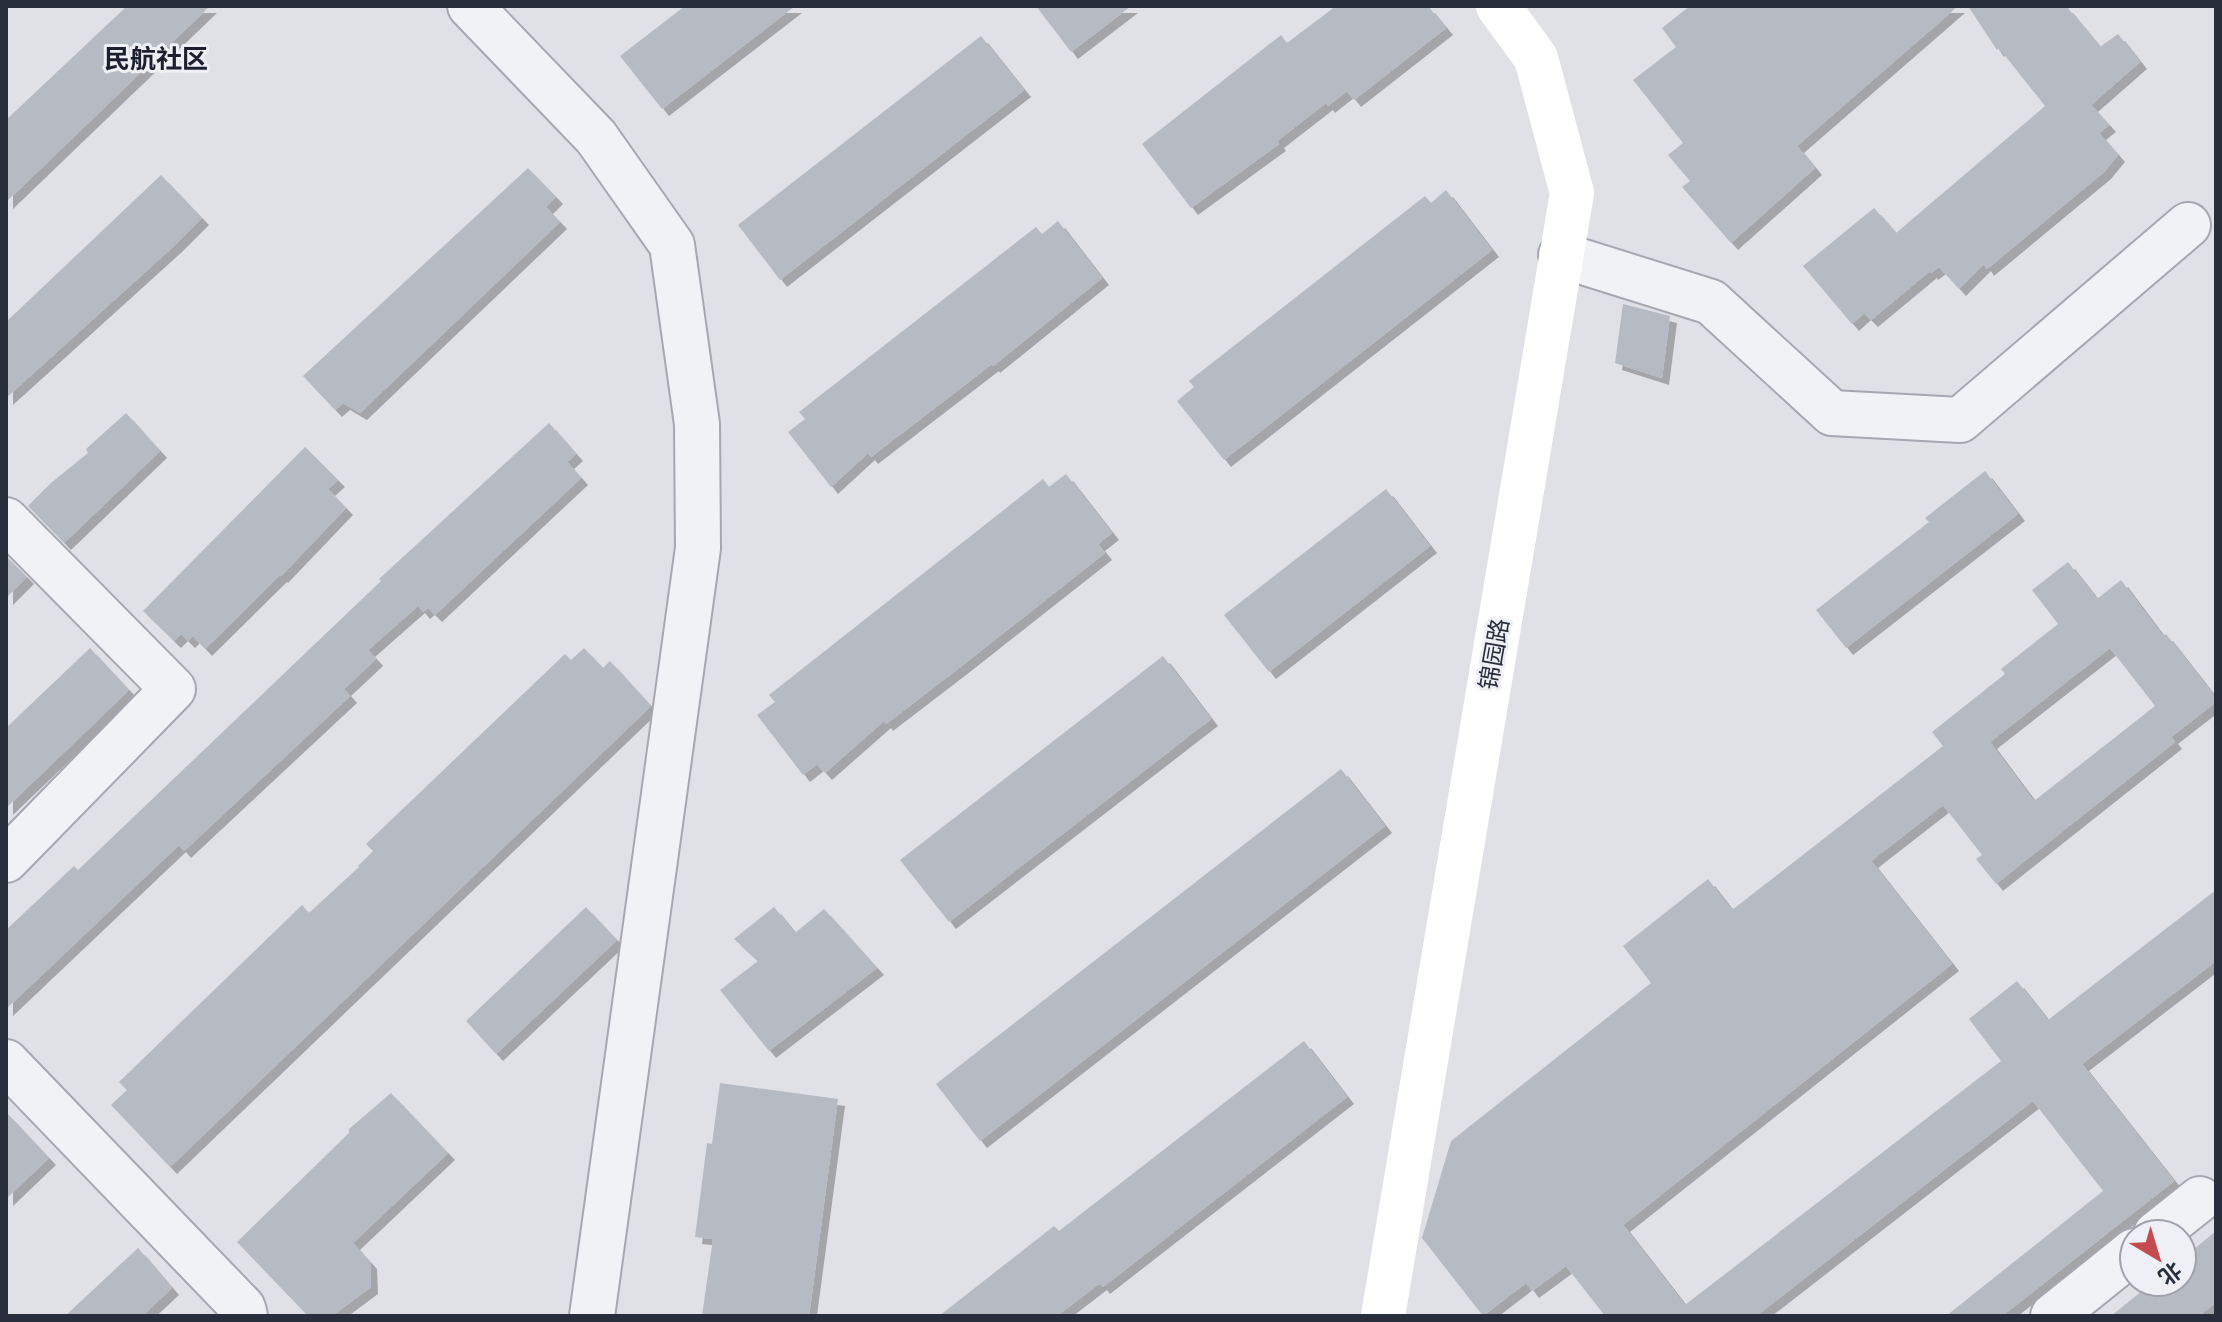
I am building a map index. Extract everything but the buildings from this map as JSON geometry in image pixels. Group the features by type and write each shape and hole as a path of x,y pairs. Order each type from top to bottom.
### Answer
{"street":[{"path":"470,6 596,137 672,245 697,424 698,548 592,1316"},
{"name":"锦园路","path":"1383,1316 1572,193 1536,58 1498,6"},
{"path":"1561,255 1711,302 1832,413 1960,420 2188,225"},
{"path":"6,520 173,689 6,860"},
{"path":"6,1062 243,1308 245,1316"},
{"path":"2176,1218 2200,1199"},
{"path":"2053,1316 2118,1264"}],"district":[{"name":"民航社区","path":"156,59"}]}
